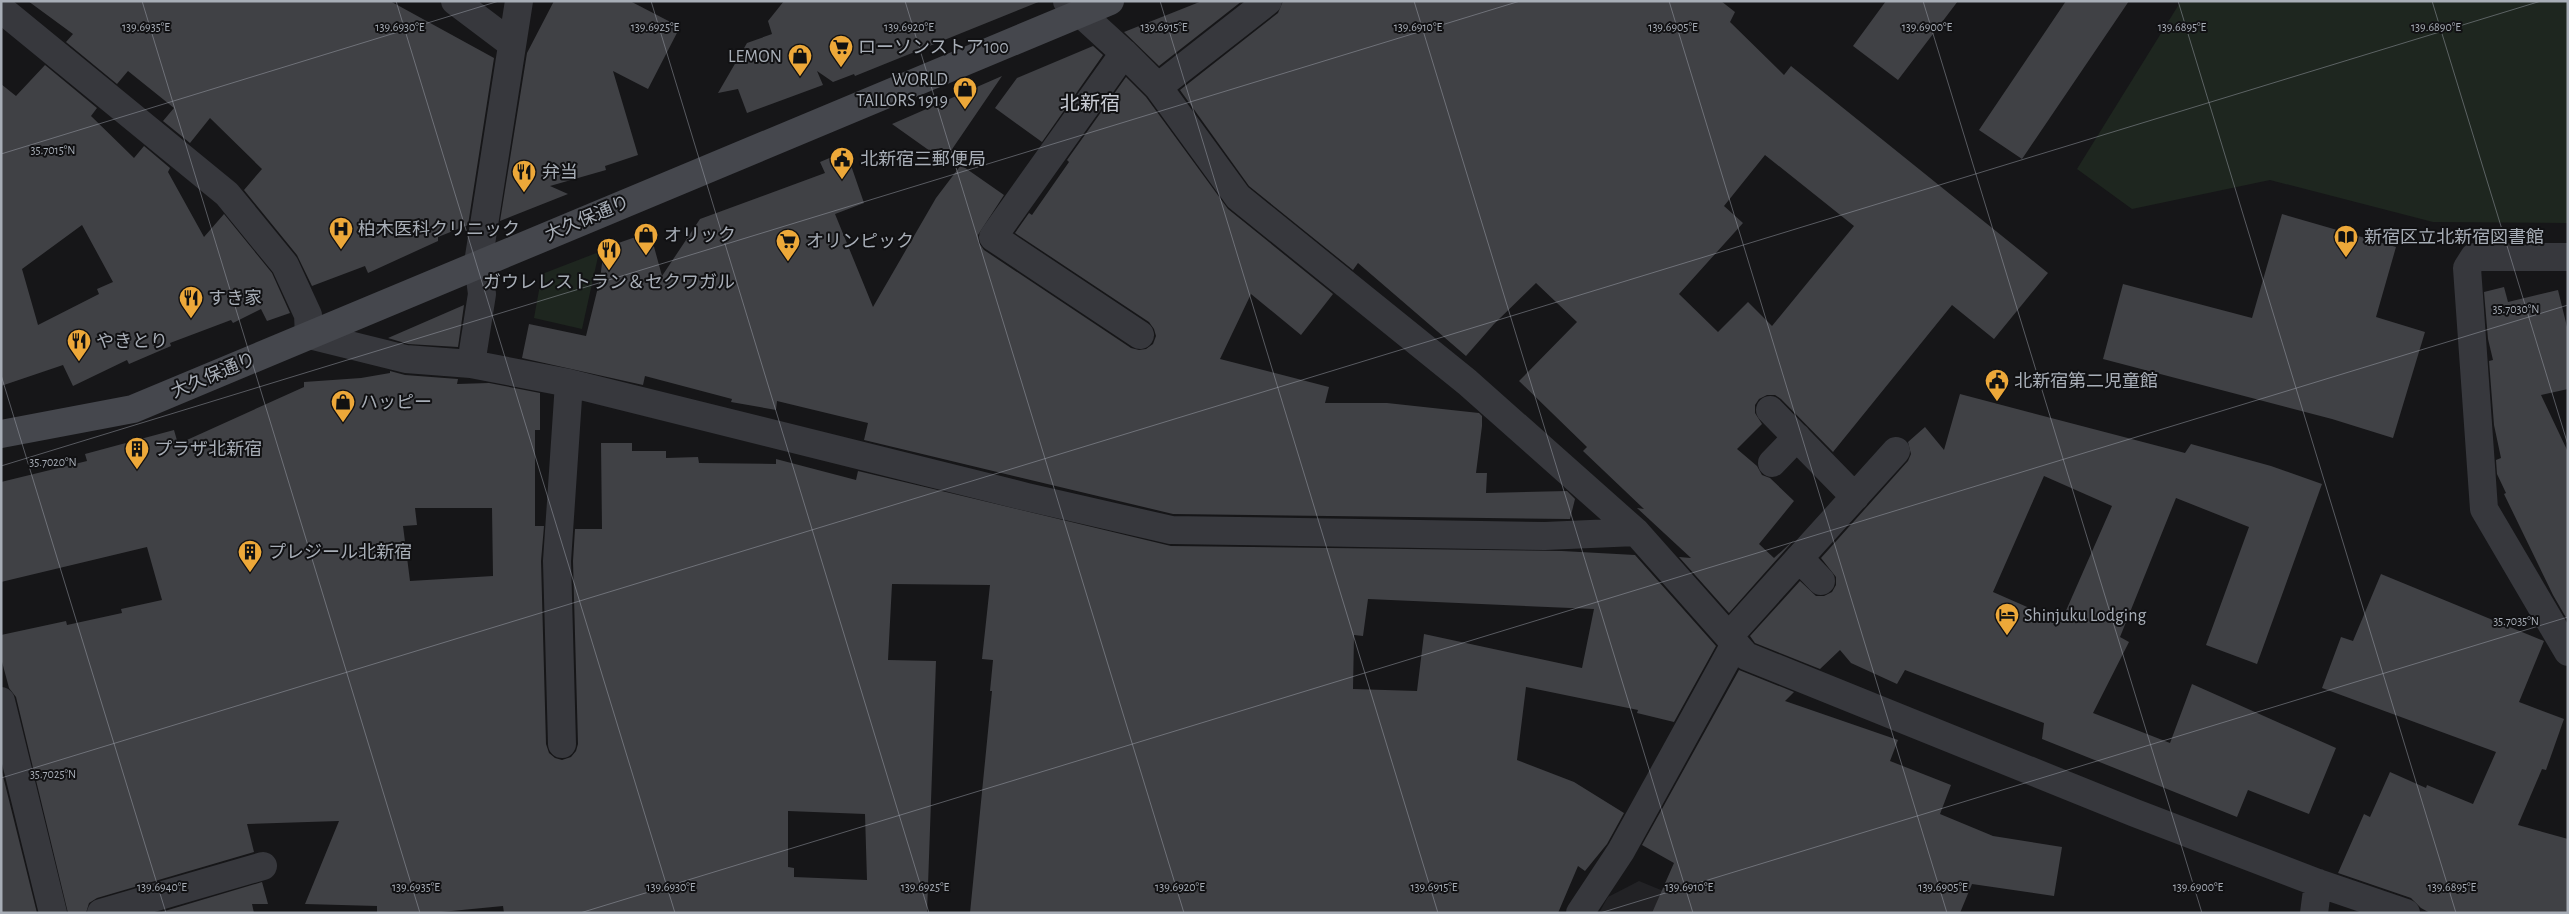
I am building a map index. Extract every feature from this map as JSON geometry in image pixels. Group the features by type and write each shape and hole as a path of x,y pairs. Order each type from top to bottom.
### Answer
{"main road":[{"name":"大久保通り","path":"1,434 133,408 478,263 1073,7 1110,1"}],"street":[{"path":"456,1 512,44"},
{"path":"471,364 482,294 478,263 519,1"},
{"path":"1158,88 1268,1"},
{"path":"1073,7 1124,53 1158,88 1238,197 1467,382 1636,532 1746,656 2135,813 2318,883 2406,913"},
{"path":"1,9 227,194 285,265 308,315 309,335 406,359 471,364 569,383 1027,497 1171,530 1545,536 1636,532"},
{"path":"1124,53 994,237 1140,335"},
{"path":"2568,257 2474,257 2467,268 2484,509 2568,652"},
{"path":"562,744 557,561 569,383"},
{"path":"1770,410 1855,497"},
{"path":"1772,463 1797,437"},
{"path":"1580,913 1621,851 1732,640 1799,558 1896,451"},
{"path":"1799,558 1821,581"},
{"path":"1,701 54,913"},
{"path":"101,913 263,866"},
{"path":"2314,913 2318,883"}],"shaded area":[{"path":"2181,1 2568,1 2568,223 2433,222 2270,180 2132,209 2077,169"},
{"path":"599,252 582,329 534,318 542,274"},
{"path":"1639,881 1717,913 1599,913 1608,897"}],"building":[{"path":"28,1 390,1 494,58 468,225 438,237 438,241 368,273 365,266 312,286 297,255 244,190 262,169 210,118 190,143 163,121 174,108 128,71 117,84 66,42 73,34"},
{"path":"554,1 630,1 680,27 648,89 613,71 638,155 605,166 606,170 550,186 568,194 500,221 527,53"},
{"path":"784,1 1041,1 855,76 854,74 833,82 817,71 823,85 747,113 738,89 718,93 747,43 772,34 768,21"},
{"path":"1202,1 1242,1 1159,66 1124,32"},
{"path":"1283,1 1721,1 1735,12 1730,22 1784,75 1791,66 2048,273 1994,339 1952,305 1833,452 1781,399 1775,395 1767,395 1759,399 1755,405 1755,413 1762,424 1737,449 1757,466 1762,475 1770,478 1794,501 1759,544 1774,558 1794,540 1729,613 1679,557 1691,558 1637,508 1644,509 1583,451 1587,447 1519,381 1577,322 1536,283 1494,324 1466,356 1358,263 1353,270 1249,186 1180,90 1278,13","holes":["1765,155 1854,226 1772,326 1748,302 1718,332 1679,294 1743,223 1724,206"]},
{"path":"1886,1 1958,1 1898,80 1853,46"},
{"path":"2066,1 2129,1 2022,159 1979,130"},
{"path":"1093,46 1103,55 1042,142 995,108 1017,78"},
{"path":"45,65 97,108 91,116 134,158 144,146 170,168 168,172 204,237 224,214 272,273 290,313 267,321 261,309 233,323 231,320 170,343 171,346 129,364 127,360 73,386 63,365 1,386 1,84 16,96","holes":["82,225 113,282 97,289 99,294 38,325 22,269"]},
{"path":"1002,76 944,161 892,124"},
{"path":"1126,77 1146,97 1228,209 1333,294 1301,335 1251,294 1220,359 1329,387 1325,403 1387,403 1479,413 1482,416 1482,426 1476,473 1487,473 1486,493 1567,491 1575,499 1570,519 1173,514 864,440 868,423 777,401 776,410 731,402 732,399 645,376 643,385 522,358 529,324 586,336 600,279 604,248 650,232 662,276 700,219 825,173 820,162 846,151 864,203 835,214 873,307 936,198 961,165 1004,195 978,235 979,243 984,250 1131,348 1146,349 1153,344 1156,336 1149,322 1015,233 1029,213 1032,215 1069,162 1067,160"},
{"path":"2282,214 2396,247 2376,317 2425,332 2393,438 2332,419 2103,359 2123,284 2252,318"},
{"path":"2504,287 2508,302 2558,290 2568,331 2568,389 2541,395 2568,452 2568,621 2553,595 2504,494 2506,493 2497,474 2496,460 2501,458 2494,425 2489,361 2493,360 2488,339 2484,292"},
{"path":"464,305 458,347 408,344 388,338"},
{"path":"390,371 405,375 458,379 457,384 489,383 540,393 540,430 535,430 535,526 544,526 541,561 546,744 549,753 555,758 562,760 571,757 576,751 578,744 573,561 575,529 602,529 601,443 632,443 632,451 666,451 666,458 698,457 699,463 776,464 776,459 856,480 858,471 1171,546 1562,551 1635,555 1716,646 1674,722 1637,713 1638,710 1526,687 1517,760 1574,782 1624,813 1607,844 1585,871 1578,866 1558,913 970,913 992,691 990,691 993,660 982,659 990,585 892,584 888,660 936,661 927,913 504,913 503,906 431,913 377,913 377,906 305,904 339,821 247,824 254,852 97,898 89,903 86,913 68,913 16,697 9,688 1,658 1,635 66,621 67,625 122,613 121,609 162,600 147,547 1,582 1,482 87,461 85,454 174,430 178,444 304,387 304,382 361,378 390,373","holes":["415,508 492,508 493,576 410,581 403,526 417,525","1368,599 1594,609 1582,668 1424,634 1417,691 1353,689 1354,635 1363,636","788,811 865,814 867,880 794,877 794,868 788,867"]},
{"path":"1960,394 2185,453 2191,444 2271,466 2322,484 2257,664 2206,645 2249,527 2176,498 2120,637 2129,642 2093,713 2170,743 2192,684 2336,748 2309,814 2248,790 2237,817 2042,739 2044,723 1905,670 1897,684 1851,663 1840,650 1820,669 1755,643 1750,636 1800,581 1816,596 1824,596 1832,592 1836,585 1836,577 1821,558 1908,461 1911,454 1908,442 1925,427 1944,450","holes":["2044,476 2112,506 2061,622 1993,592"]},
{"path":"2381,574 2544,641 2519,702 2564,719 2546,770 2542,769 2518,825 2568,839 2568,913 2430,913 2421,908 2411,898 2338,873 2364,814 2370,817 2390,772 2426,788 2427,785 2473,804 2496,752 2322,688 2341,637 2353,641"},
{"path":"1739,670 1794,692 1785,701 1898,740 1890,761 1951,785 1940,814 1993,836 2062,847 2054,896 1972,884 1960,913 1652,913 1674,863 1642,845"},
{"path":"1,768 37,913 1,913"},
{"path":"262,882 268,904 252,904 254,913 158,913"}],"place":[{"name":"ローソンストア100","path":"841,68"},
{"name":"LEMON","path":"800,77"},
{"name":"WORLD TAILORS 1919","path":"965,110"},
{"name":"北新宿三郵便局","path":"842,180"},
{"name":"弁当","path":"524,193"},
{"name":"柏木医科クリニック","path":"341,250"},
{"name":"オリック","path":"646,256"},
{"name":"新宿区立北新宿図書館","path":"2346,258"},
{"name":"オリンピック","path":"788,262"},
{"name":"ガウレレストラン＆セクワガル","path":"609,271"},
{"name":"すき家","path":"191,319"},
{"name":"やきとり","path":"79,362"},
{"name":"北新宿第二児童館","path":"1997,402"},
{"name":"ハッピー","path":"343,423"},
{"name":"プラザ北新宿","path":"137,470"},
{"name":"プレジール北新宿","path":"250,573"},
{"name":"Shinjuku Lodging","path":"2007,636"}],"district":[{"name":"北新宿","path":"1090,103"}]}
